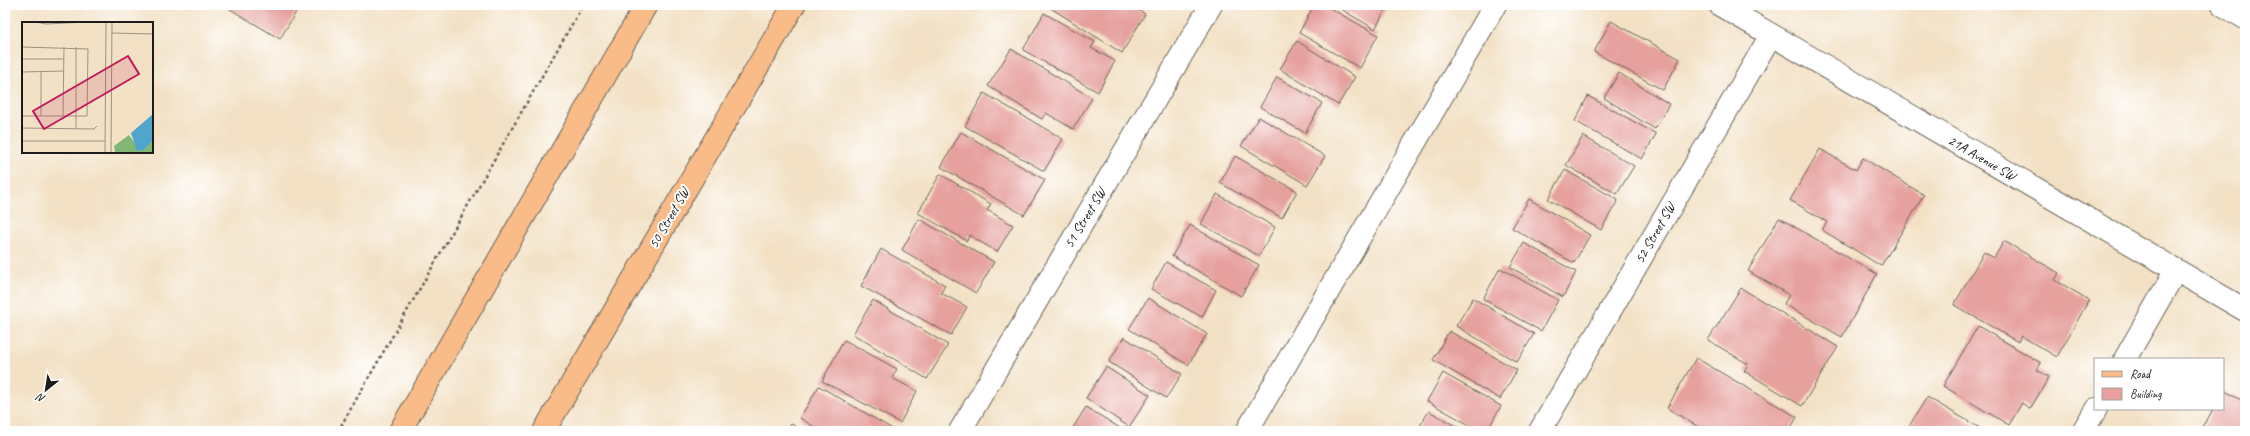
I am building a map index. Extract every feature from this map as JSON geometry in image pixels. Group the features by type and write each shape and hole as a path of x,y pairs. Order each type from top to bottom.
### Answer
{"main road":[{"path":"400,431 646,5"},
{"name":"50 Street SW","path":"544,431 794,5"}],"street":[{"name":"51 Street SW","path":"960,431 1211,5"},
{"path":"1247,431 1495,5"},
{"name":"21A Avenue SW","path":"1720,5 2245,310"},
{"path":"2223,5 2245,18"},
{"name":"52 Street SW","path":"1540,431 1771,35"},
{"path":"2126,358 2176,270"},
{"path":"2083,431 2095,410"}],"path":[{"path":"338,431 583,5"}],"building":[{"path":"233,5 300,5 280,39 230,9"},
{"path":"1050,5 1130,5 1145,14 1122,53 1049,7"},
{"path":"1314,5 1324,5 1378,35 1360,68 1299,33"},
{"path":"1334,5 1388,5 1375,29"},
{"path":"1044,13 1095,42 1091,48 1115,61 1098,92 1023,50"},
{"path":"1611,21 1680,59 1663,90 1594,52"},
{"path":"1297,41 1355,77 1338,105 1280,69"},
{"path":"1011,49 1092,98 1073,129 1046,113 1042,119 988,86"},
{"path":"1619,73 1669,104 1655,129 1604,98"},
{"path":"1277,77 1322,103 1305,133 1260,107"},
{"path":"984,93 1063,139 1044,171 965,126"},
{"path":"1588,96 1656,134 1642,159 1575,121"},
{"path":"1259,117 1325,156 1307,185 1241,146"},
{"path":"961,132 1045,180 1024,215 941,167"},
{"path":"1583,136 1634,166 1617,194 1566,165"},
{"path":"1820,149 1856,170 1863,158 1924,195 1881,266 1822,230 1827,222 1790,200"},
{"path":"1235,156 1297,191 1282,218 1220,183"},
{"path":"1565,170 1618,200 1601,230 1548,199"},
{"path":"940,174 991,204 987,210 1013,225 997,252 969,235 967,241 918,213"},
{"path":"1217,194 1275,227 1259,256 1201,224"},
{"path":"1529,199 1590,235 1574,263 1512,228"},
{"path":"1779,218 1877,274 1842,337 1784,304 1789,295 1748,271"},
{"path":"919,219 994,262 976,293 902,250"},
{"path":"1190,225 1259,265 1241,296 1172,256"},
{"path":"2004,241 2059,273 2055,280 2089,300 2057,357 2021,336 2018,342 1954,305 1984,252 1994,258"},
{"path":"1524,243 1576,272 1563,297 1510,267"},
{"path":"881,249 945,285 941,293 967,307 951,335 861,286"},
{"path":"1166,262 1216,290 1202,317 1151,289"},
{"path":"1500,268 1558,300 1541,331 1483,299"},
{"path":"1741,288 1838,347 1802,406 1744,371 1748,364 1708,340"},
{"path":"1148,298 1207,334 1188,365 1129,329"},
{"path":"1473,298 1534,334 1517,362 1456,326"},
{"path":"873,300 948,345 927,379 853,334"},
{"path":"1978,326 2041,363 2037,370 2049,377 2030,409 2022,403 2009,425 1943,386"},
{"path":"1449,331 1517,370 1500,399 1433,360"},
{"path":"1124,337 1182,374 1166,398 1109,362"},
{"path":"844,340 897,369 892,378 917,391 900,423 822,381"},
{"path":"1696,358 1797,417 1789,431 1705,431 1667,408"},
{"path":"1106,367 1150,395 1129,427 1086,398"},
{"path":"1443,373 1501,406 1487,431 1480,431 1427,401"},
{"path":"819,386 896,431 821,431 800,418"},
{"path":"2224,391 2243,401 2245,398 2245,431 2201,431 2212,410 2224,410"},
{"path":"1927,397 1985,431 1906,431"},
{"path":"1086,407 1125,431 1071,431"},
{"path":"1429,411 1464,431 1417,431"},
{"path":"791,424 804,431 787,431"}]}
